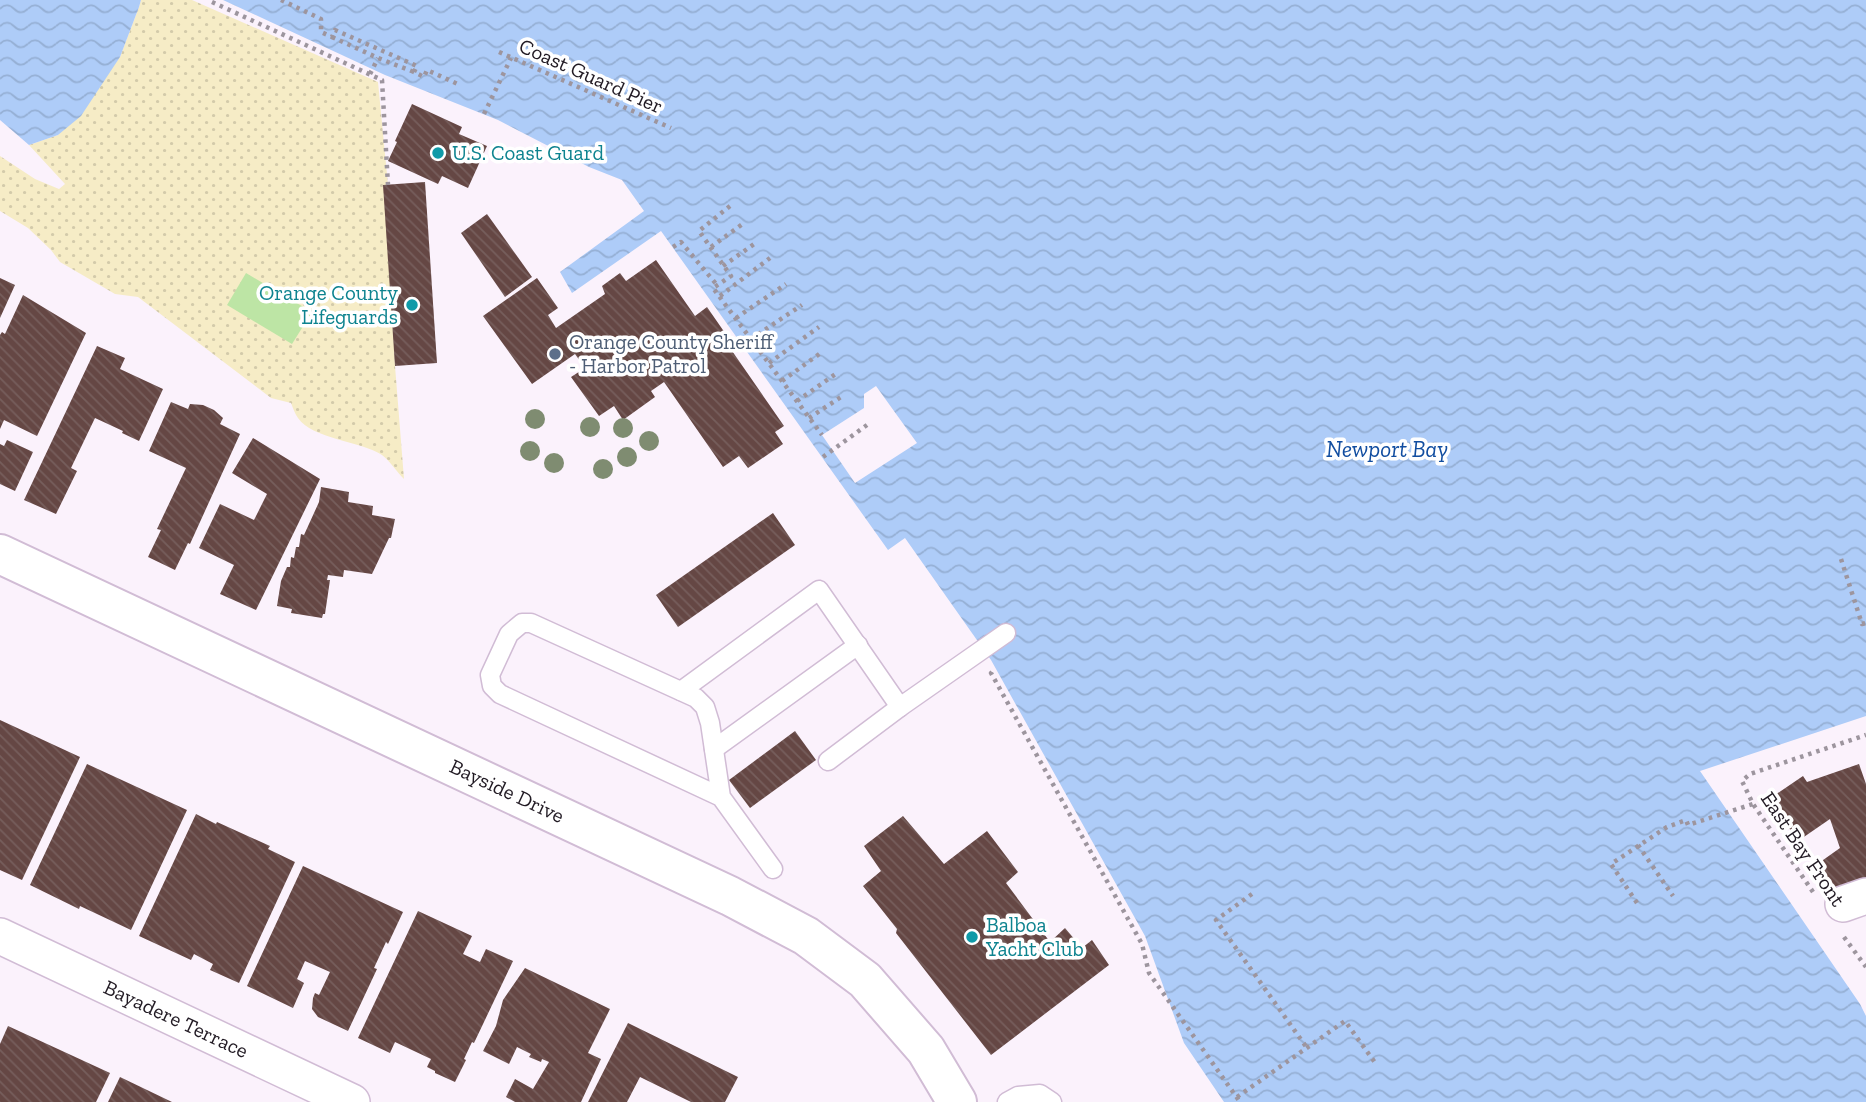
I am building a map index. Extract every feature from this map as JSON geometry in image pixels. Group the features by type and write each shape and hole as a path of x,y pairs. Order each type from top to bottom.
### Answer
{"main road":[{"name":"Bayside Drive","path":"0,554 730,896 806,936 865,980 926,1050 957,1102"}],"street":[{"name":"Bayadere Terrace","path":"0,936 352,1102"}],"lane":[{"path":"681,691 819,590 900,707"},
{"path":"722,797 500,694 492,686 490,675 509,634 522,623 531,623 696,698 705,707 710,723 722,797 773,869"},
{"path":"828,761 1006,633"},
{"path":"714,749 858,645"},
{"path":"1007,1102 1018,1096 1040,1094 1052,1102"}],"path":[{"path":"281,0 321,19 321,32 424,77 427,70 460,85"},
{"path":"212,2 382,80 388,185"},
{"path":"332,37 335,30 416,66 414,72"},
{"name":"Coast Guard Pier","path":"499,52 671,128"},
{"path":"370,74 378,58"},
{"path":"484,114 511,58"},
{"path":"730,206 699,231 731,276 713,288 822,435"},
{"path":"711,247 744,223"},
{"path":"673,247 681,242 717,285"},
{"path":"723,266 757,242"},
{"path":"720,296 770,258"},
{"path":"736,318 786,284"},
{"path":"751,339 802,305"},
{"path":"769,363 819,327"},
{"path":"782,381 822,352"},
{"path":"797,401 837,373"},
{"path":"809,418 844,395"},
{"path":"823,457 867,425"},
{"path":"1841,559 1862,624 1866,623"},
{"path":"999,669 991,673 1142,944 1149,973 1239,1100 1345,1021 1377,1064"},
{"name":"East Bay Front","path":"1866,735 1750,774 1742,781 1753,804 1841,907 1866,967"},
{"path":"1637,903 1611,864 1667,827 1686,820 1688,825 1753,804"},
{"path":"1638,845 1673,897"},
{"path":"1252,894 1216,920 1307,1048"}],"sand":[{"path":"141,0 192,0 378,82 388,185 395,366 404,479 388,460 373,450 314,431 297,416 291,403 271,398 138,297 115,294 60,262 28,228 0,211 0,156 35,179 59,189 65,184 29,145 58,135 120,57"}],"green space":[{"path":"246,273 312,312 292,344 227,305"}],"water":[{"path":"0,0 141,0 120,57 81,116 58,135 29,145 0,120"},
{"name":"Newport Bay","path":"223,0 1866,0 1866,716 1700,771 1860,1004 1866,1016 1866,1102 1224,1102 1184,1043 1145,936 991,660 905,538 888,550 661,231 572,293 560,272 644,211 622,180 589,167 498,120 385,75"}],"pier":[{"path":"876,386 917,443 855,483 822,435 864,408 864,394"}],"building":[{"name":"U.S. Coast Guard","path":"412,104 462,127 459,134 487,146 468,188 442,176 438,184 388,161"},
{"name":"Orange County Lifeguards","path":"425,182 437,363 395,366 383,185"},
{"path":"487,214 532,277 505,297 461,233"},
{"path":"656,260 695,316 707,307 734,346 730,348 784,426 775,432 783,444 748,468 739,456 723,467 664,382 651,391 655,397 623,420 614,406 599,416 571,377 585,368 575,354 532,384 483,316 537,278 558,308 548,315 556,328 605,294 602,286 620,273 626,281"},
{"path":"0,278 15,285 0,318"},
{"path":"23,295 86,333 37,436 4,420 0,429 0,335 2,332 5,334"},
{"path":"97,346 125,358 120,369 163,389 139,441 95,418 71,468 77,471 56,514 24,500"},
{"path":"171,402 188,409 190,404 203,405 214,410 223,418 220,424 240,434 190,544 188,543 175,570 148,557 161,530 157,529 186,468 149,451"},
{"path":"253,438 320,479 256,610 220,594 234,565 199,548 220,504 254,520 267,494 232,473"},
{"path":"7,440 33,452 15,491 0,484 0,444 4,446"},
{"path":"321,487 349,492 348,502 373,506 372,515 395,519 391,538 372,574 344,570 343,577 328,575 327,580 330,580 325,614 322,618 291,613 292,609 277,606 281,581 287,567 290,567 291,557 294,558 296,547 299,547 301,534 304,535 319,502"},
{"path":"773,513 795,545 678,627 656,595"},
{"path":"0,720 80,757 22,880 0,870"},
{"path":"795,731 816,760 750,808 729,780"},
{"path":"87,764 187,810 131,930 30,885"},
{"path":"1859,764 1866,784 1866,887 1838,896 1816,865 1840,848 1830,819 1798,841 1769,799 1803,776 1807,782"},
{"path":"196,814 270,846 268,849 295,862 239,983 210,970 213,964 194,954 191,960 139,936"},
{"name":"Balboa Yacht Club","path":"903,816 944,864 987,831 1018,872 1006,883 1050,942 1065,928 1082,948 1092,940 1109,965 991,1055 863,886 881,871 864,846"},
{"path":"303,866 403,912 388,944 386,942 374,968 377,969 348,1031 318,1017 312,1009 315,993 319,995 330,972 305,961 297,979 304,983 293,1008 247,986"},
{"path":"418,911 472,936 463,954 480,962 486,949 513,961 455,1082 427,1067 431,1059 395,1042 390,1053 358,1038"},
{"path":"525,968 610,1009 588,1053 601,1059 581,1102 515,1102 506,1097 515,1079 533,1089 549,1062 529,1057 531,1054 517,1047 509,1064 483,1051 496,1026 503,1000"},
{"path":"628,1023 738,1077 725,1102 691,1102 640,1077 627,1102 588,1102"},
{"path":"8,1026 110,1073 96,1102 0,1102 0,1044"},
{"path":"120,1077 172,1102 108,1102"}],"place":[{"name":"U.S. Coast Guard","path":"438,153"},
{"name":"Orange County Lifeguards","path":"412,305"},
{"name":"Orange County Sheriff - Harbor Patrol","path":"555,354"},
{"name":"Balboa Yacht Club","path":"972,937"}]}
